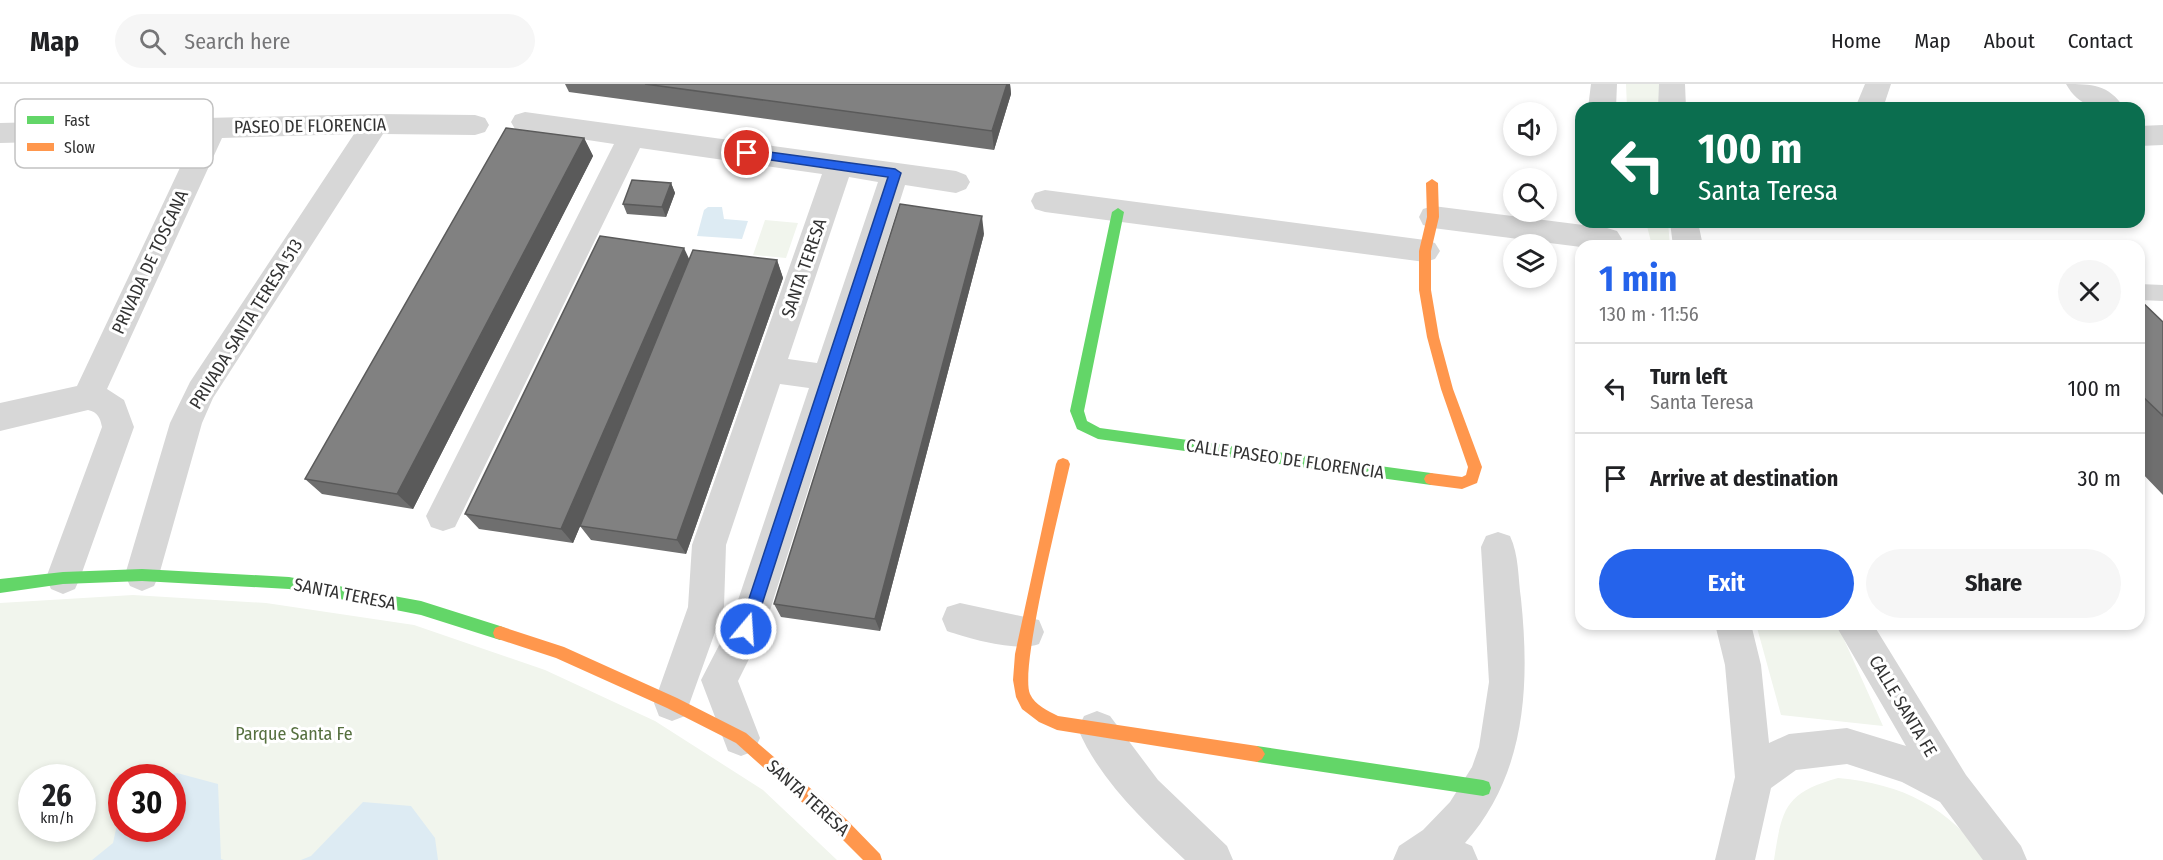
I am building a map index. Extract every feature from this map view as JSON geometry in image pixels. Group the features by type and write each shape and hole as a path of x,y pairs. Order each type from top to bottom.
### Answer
{"street":[{"path":"1602,102 1604,84"},
{"path":"1672,84 1672,102"},
{"path":"1871,102 1878,84"},
{"path":"2079,84 2102,102"},
{"path":"525,122 956,182"},
{"name":"PASEO DE FLORENCIA","path":"213,128 375,124 475,125"},
{"name":"PRIVADA SANTA TERESA 513","path":"142,575 186,423 201,391 375,124"},
{"name":"PASEO DE FLORENCIA","path":"0,133 15,133"},
{"path":"443,516 632,137"},
{"name":"SANTA TERESA","path":"672,703 706,607 709,545 839,166"},
{"name":"PRIVADA DE TOSCANA","path":"88,397 194,168"},
{"name":"SANTA TERESA","path":"741,738 719,680 746,629 895,173"},
{"name":"CALLE PASEO DE FLORENCIA","path":"1118,212 1077,411 1082,425 1098,433 1462,483 1472,479 1475,467 1447,388 1433,337 1425,290 1425,251 1433,218 1432,183"},
{"path":"1045,201 1425,251"},
{"path":"1433,218 1607,236"},
{"path":"769,370 828,377"},
{"path":"0,417 88,397 100,399 112,406 117,414 118,427 63,578"},
{"path":"1062,464 1026,632 1019,681 1020,694 1028,708 1057,723 1483,788"},
{"path":"1431,858 1483,788 1501,744 1507,693 1506,641 1498,547"},
{"name":"SANTA TERESA","path":"0,585 63,578 142,575 289,583 422,608 559,652 672,703 741,738 839,824 874,860"},
{"path":"960,619 1026,632"},
{"path":"1734,630 1743,665 1754,777 1734,860"},
{"name":"CALLE SANTA FE","path":"1857,630 1953,789 2007,860"},
{"path":"1097,729 1144,794 1213,860"},
{"path":"1754,777 1790,752 1847,746 1910,766 1953,789"}],"lane":[{"path":"2145,292 2163,293"}],"green space":[{"path":"1626,84 1660,84 1661,102 1627,102"},
{"path":"765,220 798,223 786,258 753,255"},
{"path":"1648,228 1668,228 1670,240 1650,240"},
{"name":"Parque Santa Fe","path":"133,595 266,603 414,625 545,670 655,721 763,790 837,860 0,860 0,603"},
{"path":"1758,630 1840,630 1883,726 1781,715"},
{"path":"1838,778 1883,786 1922,801 1940,812 1956,826 1987,860 1774,860 1780,827 1789,805 1807,790"}],"shaded area":[{"path":"708,207 722,207 724,219 748,221 742,239 697,236 704,210"},
{"path":"186,775 218,784 221,859 224,860 92,860 113,843 186,842"},
{"path":"363,802 411,806 435,838 438,860 301,860 311,856"}],"building":[{"path":"645,84 1007,84 992,131"},
{"path":"506,128 584,138 397,494 305,479"},
{"path":"632,180 671,183 662,207 623,204"},
{"path":"900,204 982,216 875,619 774,604"},
{"path":"600,236 684,248 561,529 465,514"},
{"path":"693,250 777,260 677,540 580,526"},
{"path":"2145,305 2163,322 2163,416 2145,399"}],"traffic: fast":[{"path":"1118,212 1077,411 1082,425 1098,433 1431,479"},
{"path":"0,586 63,578 142,575 289,583 421,608 500,633"},
{"path":"1257,754 1483,788"}],"traffic: slow":[{"path":"1431,479 1462,483 1472,479 1475,467 1447,389 1433,337 1425,290 1425,251 1433,217 1432,183"},
{"path":"1063,464 1022,654 1020,680 1023,697 1044,717 1057,723 1257,754"},
{"path":"500,633 559,652 672,703 741,738 839,824 874,860"}],"route":[{"path":"746,629 895,173 747,153"}]}
